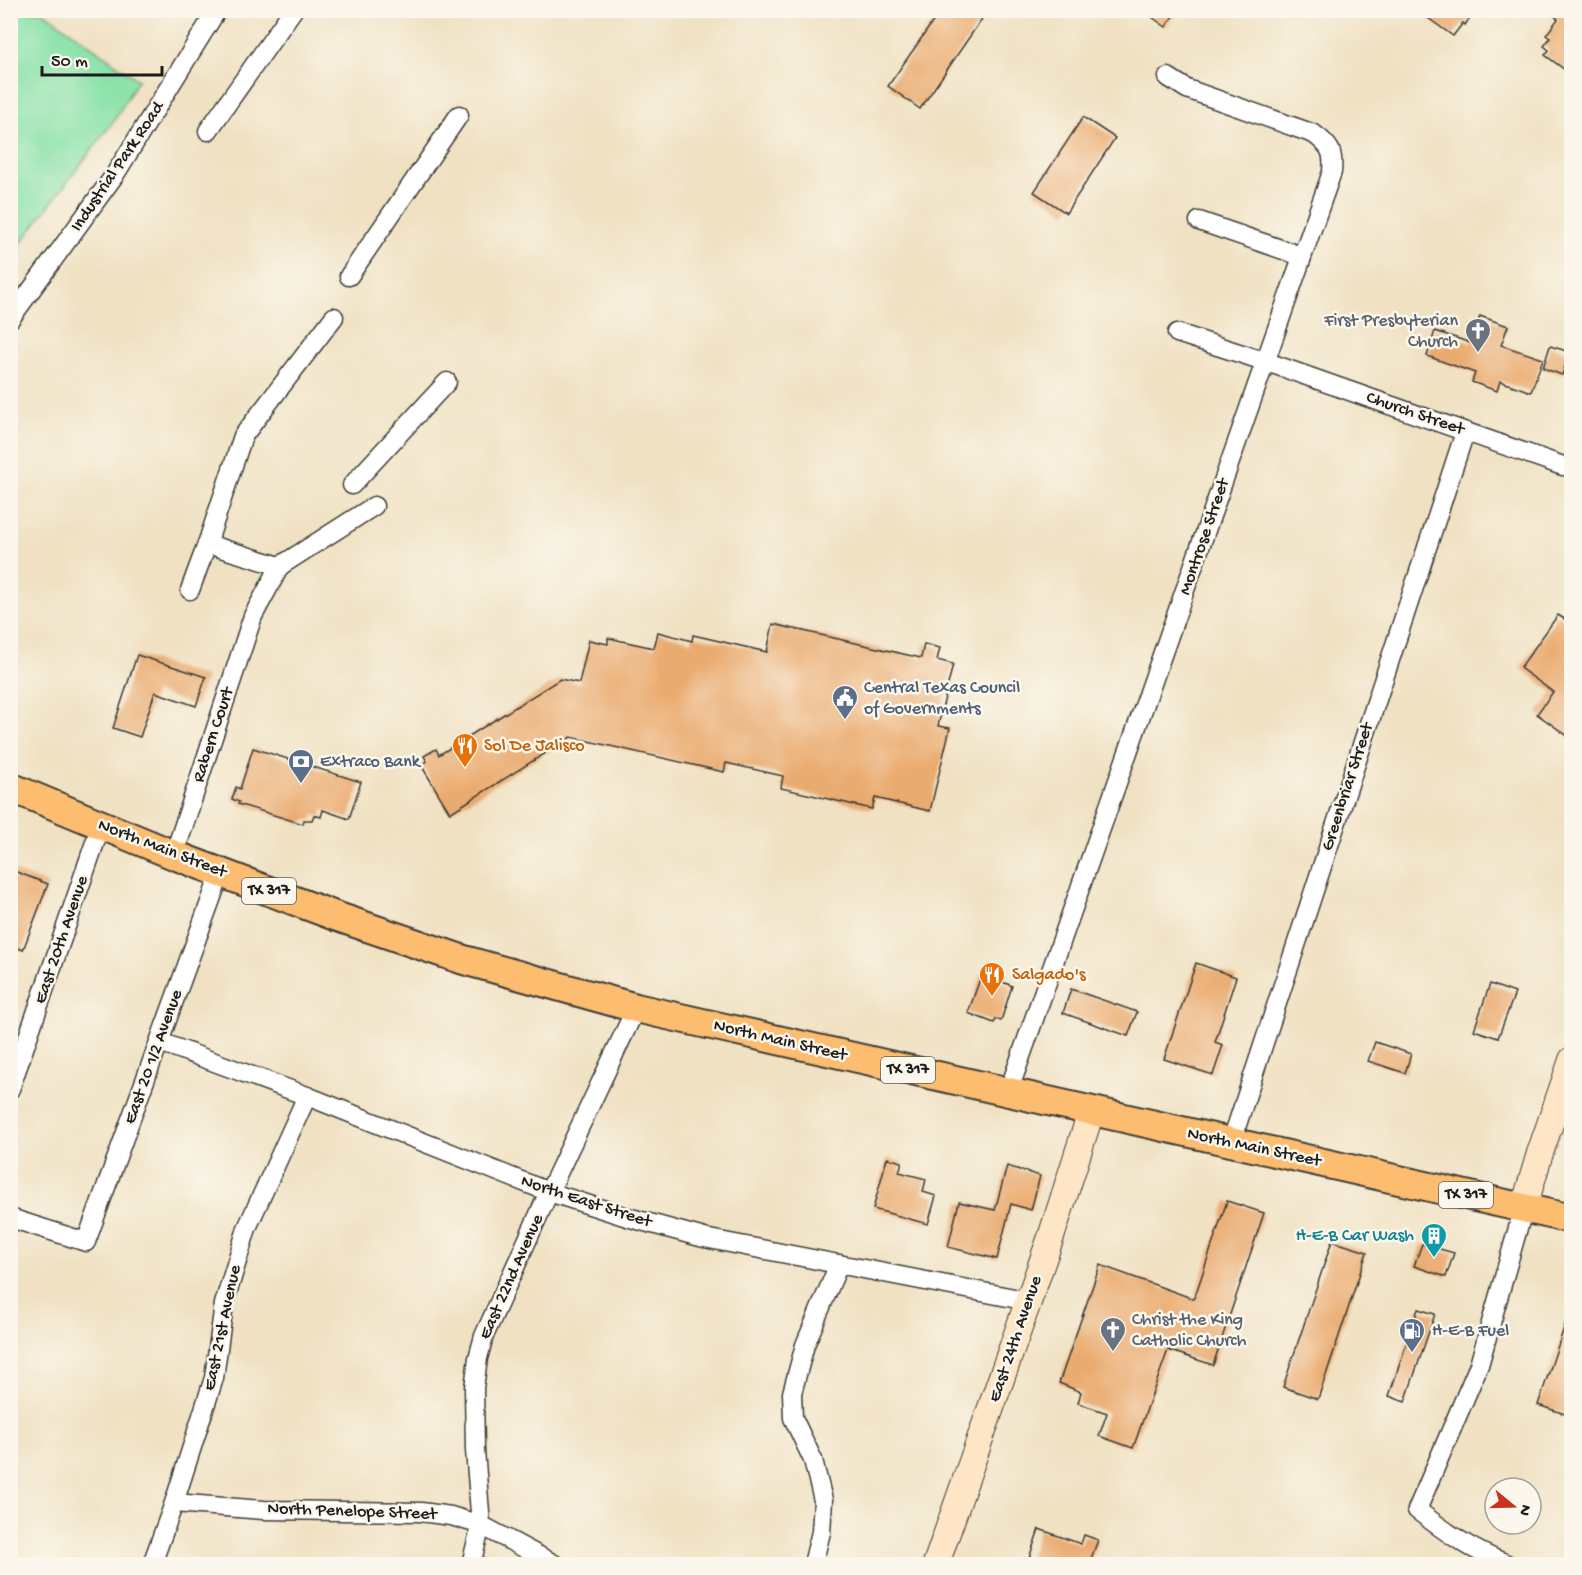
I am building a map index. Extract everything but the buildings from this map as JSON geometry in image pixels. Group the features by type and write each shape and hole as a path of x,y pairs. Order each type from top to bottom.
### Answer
{"main road":[{"name":"North Main Street","path":"10,787 174,855 335,916 465,960 636,1008 1572,1219"}],"street":[{"name":"Industrial Park Road","path":"10,319 114,176 217,10"},
{"path":"208,131 293,10"},
{"name":"Montrose Street","path":"1008,1093 1267,362 1301,256 1332,171 1333,157 1327,144 1314,134 1186,90 1168,77"},
{"path":"349,276 459,115"},
{"path":"1199,221 1301,256"},
{"path":"190,590 243,436 334,317"},
{"name":"Church Street","path":"1177,333 1267,362 1563,466"},
{"path":"352,485 447,382"},
{"name":"Greenbriar Street","path":"1231,1143 1465,432"},
{"path":"207,544 280,566 374,506"},
{"name":"Rabern Court","path":"174,855 253,616 280,566"},
{"name":"East 20th Avenue","path":"10,1089 101,825"},
{"name":"East 20 1/2 Avenue","path":"10,1218 86,1242 221,872"},
{"name":"East 22nd Avenue","path":"471,1564 481,1525 475,1450 474,1388 484,1336 636,1008"},
{"name":"North East Street","path":"160,1041 307,1096 549,1192 627,1217 704,1238 1029,1301"},
{"path":"1507,1564 1452,1538 1417,1510 1479,1365 1540,1153 1572,1060"},
{"name":"East 21st Avenue","path":"152,1564 214,1378 225,1304 247,1228 307,1096"},
{"name":"East 24th Avenue","path":"936,1564 1029,1301 1091,1112"},
{"path":"813,1564 821,1532 823,1500 813,1460 793,1418 792,1393 805,1345 839,1264"},
{"name":"North Penelope Street","path":"174,1503 264,1510 421,1512 451,1516 481,1525 554,1564"}],"green space":[{"path":"11,10 42,11 138,80 115,119 11,256"}],"place":[{"name":"First Presbyterian Church","path":"1478,354"},
{"name":"Central Texas Council of Governments","path":"845,721"},
{"name":"Sol De Jalisco","path":"465,769"},
{"name":"Extraco Bank","path":"301,785"},
{"name":"Salgado's","path":"992,998"},
{"name":"H-E-B Car Wash","path":"1434,1259"},
{"name":"Christ the King Catholic Church","path":"1113,1353"},
{"name":"H-E-B Fuel","path":"1412,1354"}]}
